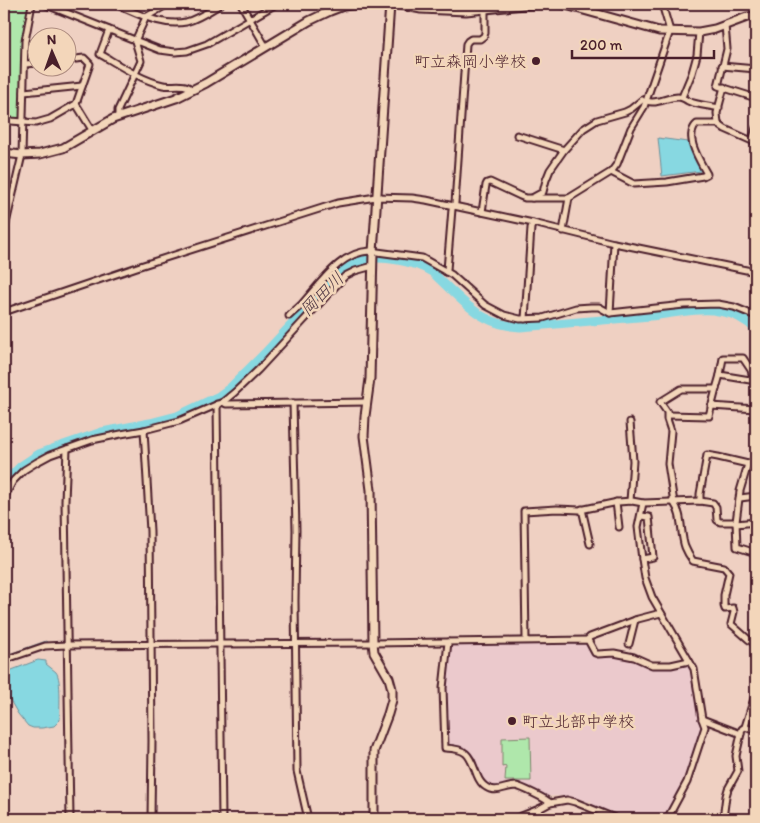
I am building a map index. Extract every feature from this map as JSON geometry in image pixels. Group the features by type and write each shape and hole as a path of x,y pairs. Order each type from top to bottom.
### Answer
{"street":[{"path":"4,232 22,155 25,41 32,4"},
{"path":"44,4 135,41 160,50 175,52 187,51 207,44 276,4"},
{"path":"116,4 146,17 171,24 193,20 221,4"},
{"path":"118,117 118,110 141,61 135,41 146,17 168,4"},
{"path":"241,4 266,47"},
{"path":"4,153 40,154 63,148 118,117 176,98 206,83 309,21 343,6 357,4"},
{"path":"374,819 374,751 388,714 392,700 392,689 389,678 374,652 373,643 371,490 364,436 370,379 372,266 390,4"},
{"path":"396,4 450,7 466,11 503,5 534,4"},
{"path":"563,4 659,31 699,32 756,16"},
{"path":"482,212 486,185 488,183 520,196 532,198 569,198 611,172 617,164 632,128 644,107 644,101 670,31 662,4"},
{"path":"446,272 453,206 455,203 466,44 471,39 480,40 484,36 485,9"},
{"path":"725,25 727,49 718,86 756,98"},
{"path":"109,30 100,54 135,74 162,85 189,86 192,90"},
{"path":"682,97 697,55 699,32"},
{"path":"4,118 11,121 36,122 50,119 76,104 90,64 84,58 78,59"},
{"path":"722,66 756,69"},
{"path":"24,92 82,86"},
{"path":"718,124 717,113 724,88"},
{"path":"532,198 543,192 547,175 564,150 577,134 592,122 625,112 644,101 651,102 671,97 682,97 689,102 719,108"},
{"path":"76,104 92,130"},
{"path":"611,172 634,184 666,182 703,176 706,174 691,140 691,132 696,124 718,124 752,141 756,128"},
{"path":"517,135 564,150"},
{"path":"4,312 289,218 338,203 376,197 426,200 755,273"},
{"path":"563,231 569,198"},
{"path":"525,319 531,228 533,223"},
{"path":"610,313 614,243"},
{"path":"289,316 301,306 321,281 338,265 365,251 422,258 458,280 480,302 492,310 512,317 525,319 551,316 576,308 591,307 599,307 610,313 684,305 718,304 734,307 756,316"},
{"path":"4,498 13,481 24,470 50,455 92,440 179,422 220,403 235,392 258,370 345,276 354,271 372,266"},
{"path":"668,415 709,416 720,375 722,358 743,358 751,370 755,381 720,375"},
{"path":"716,389 681,389 660,402 667,412 667,419 671,430 668,464 674,503 689,556 693,561 724,567 728,570 724,595 725,609 733,608 732,624 756,645"},
{"path":"220,403 367,402"},
{"path":"220,403 219,644 222,819"},
{"path":"293,403 296,530 297,771 308,819"},
{"path":"712,406 756,409"},
{"path":"630,422 633,461 630,501"},
{"path":"144,430 150,531 151,819"},
{"path":"67,449 67,645 70,819"},
{"path":"700,501 707,456 748,464 756,459"},
{"path":"748,464 740,491 736,523 737,547 756,553"},
{"path":"740,498 756,496"},
{"path":"526,640 524,511 582,509 630,501 674,503 700,501 713,503 716,507 717,520 720,522 756,522"},
{"path":"616,502 618,527"},
{"path":"643,503 638,527 645,578 661,613 694,669 705,728 687,782 667,819"},
{"path":"582,509 590,544"},
{"path":"640,516 649,517 653,557 642,559"},
{"path":"588,639 635,620 661,613"},
{"path":"629,644 635,620"},
{"path":"4,660 45,646 67,645 588,640 595,653 598,654 614,653 652,664 671,665 689,662"},
{"path":"448,642 443,688 445,748 457,749 469,755 481,783 486,788 501,790 515,786 546,798 550,802"},
{"path":"723,819 726,796 738,772 736,756 742,729 745,728 756,692"},
{"path":"702,719 741,734"},
{"path":"745,728 756,731"},
{"path":"514,819 539,809 550,802 567,800 617,819"},
{"path":"539,809 539,819"}],"shaded area":[{"path":"451,644 588,644 592,655 596,658 613,654 659,667 688,665 691,668 703,728 673,804 663,819 627,819 592,806 591,800 588,802 575,797 544,796 516,784 493,788 484,782 466,751 458,746 448,745 445,686"}],"green space":[{"path":"4,4 30,4 22,42 20,118 18,120 4,115"},
{"path":"530,737 531,781 505,781 506,766 502,767 502,738"}],"water":[{"path":"658,138 688,142 701,171 662,176"},
{"path":"38,660 46,661 46,664 58,676 60,720 54,726 33,728 28,726 18,714 4,690 4,673"}],"waterway":[{"name":"岡田川","path":"4,486 21,466 39,454 102,432 177,416 219,396 230,388 264,354 339,274 347,267 367,259 397,260 425,268 479,314 494,322 507,325 520,327 712,310 734,315 744,320 756,330"},
{"path":"4,656 47,642"}],"place":[{"name":"町立森岡小学校","path":"536,61"},
{"name":"町立北部中学校","path":"512,721"}]}
